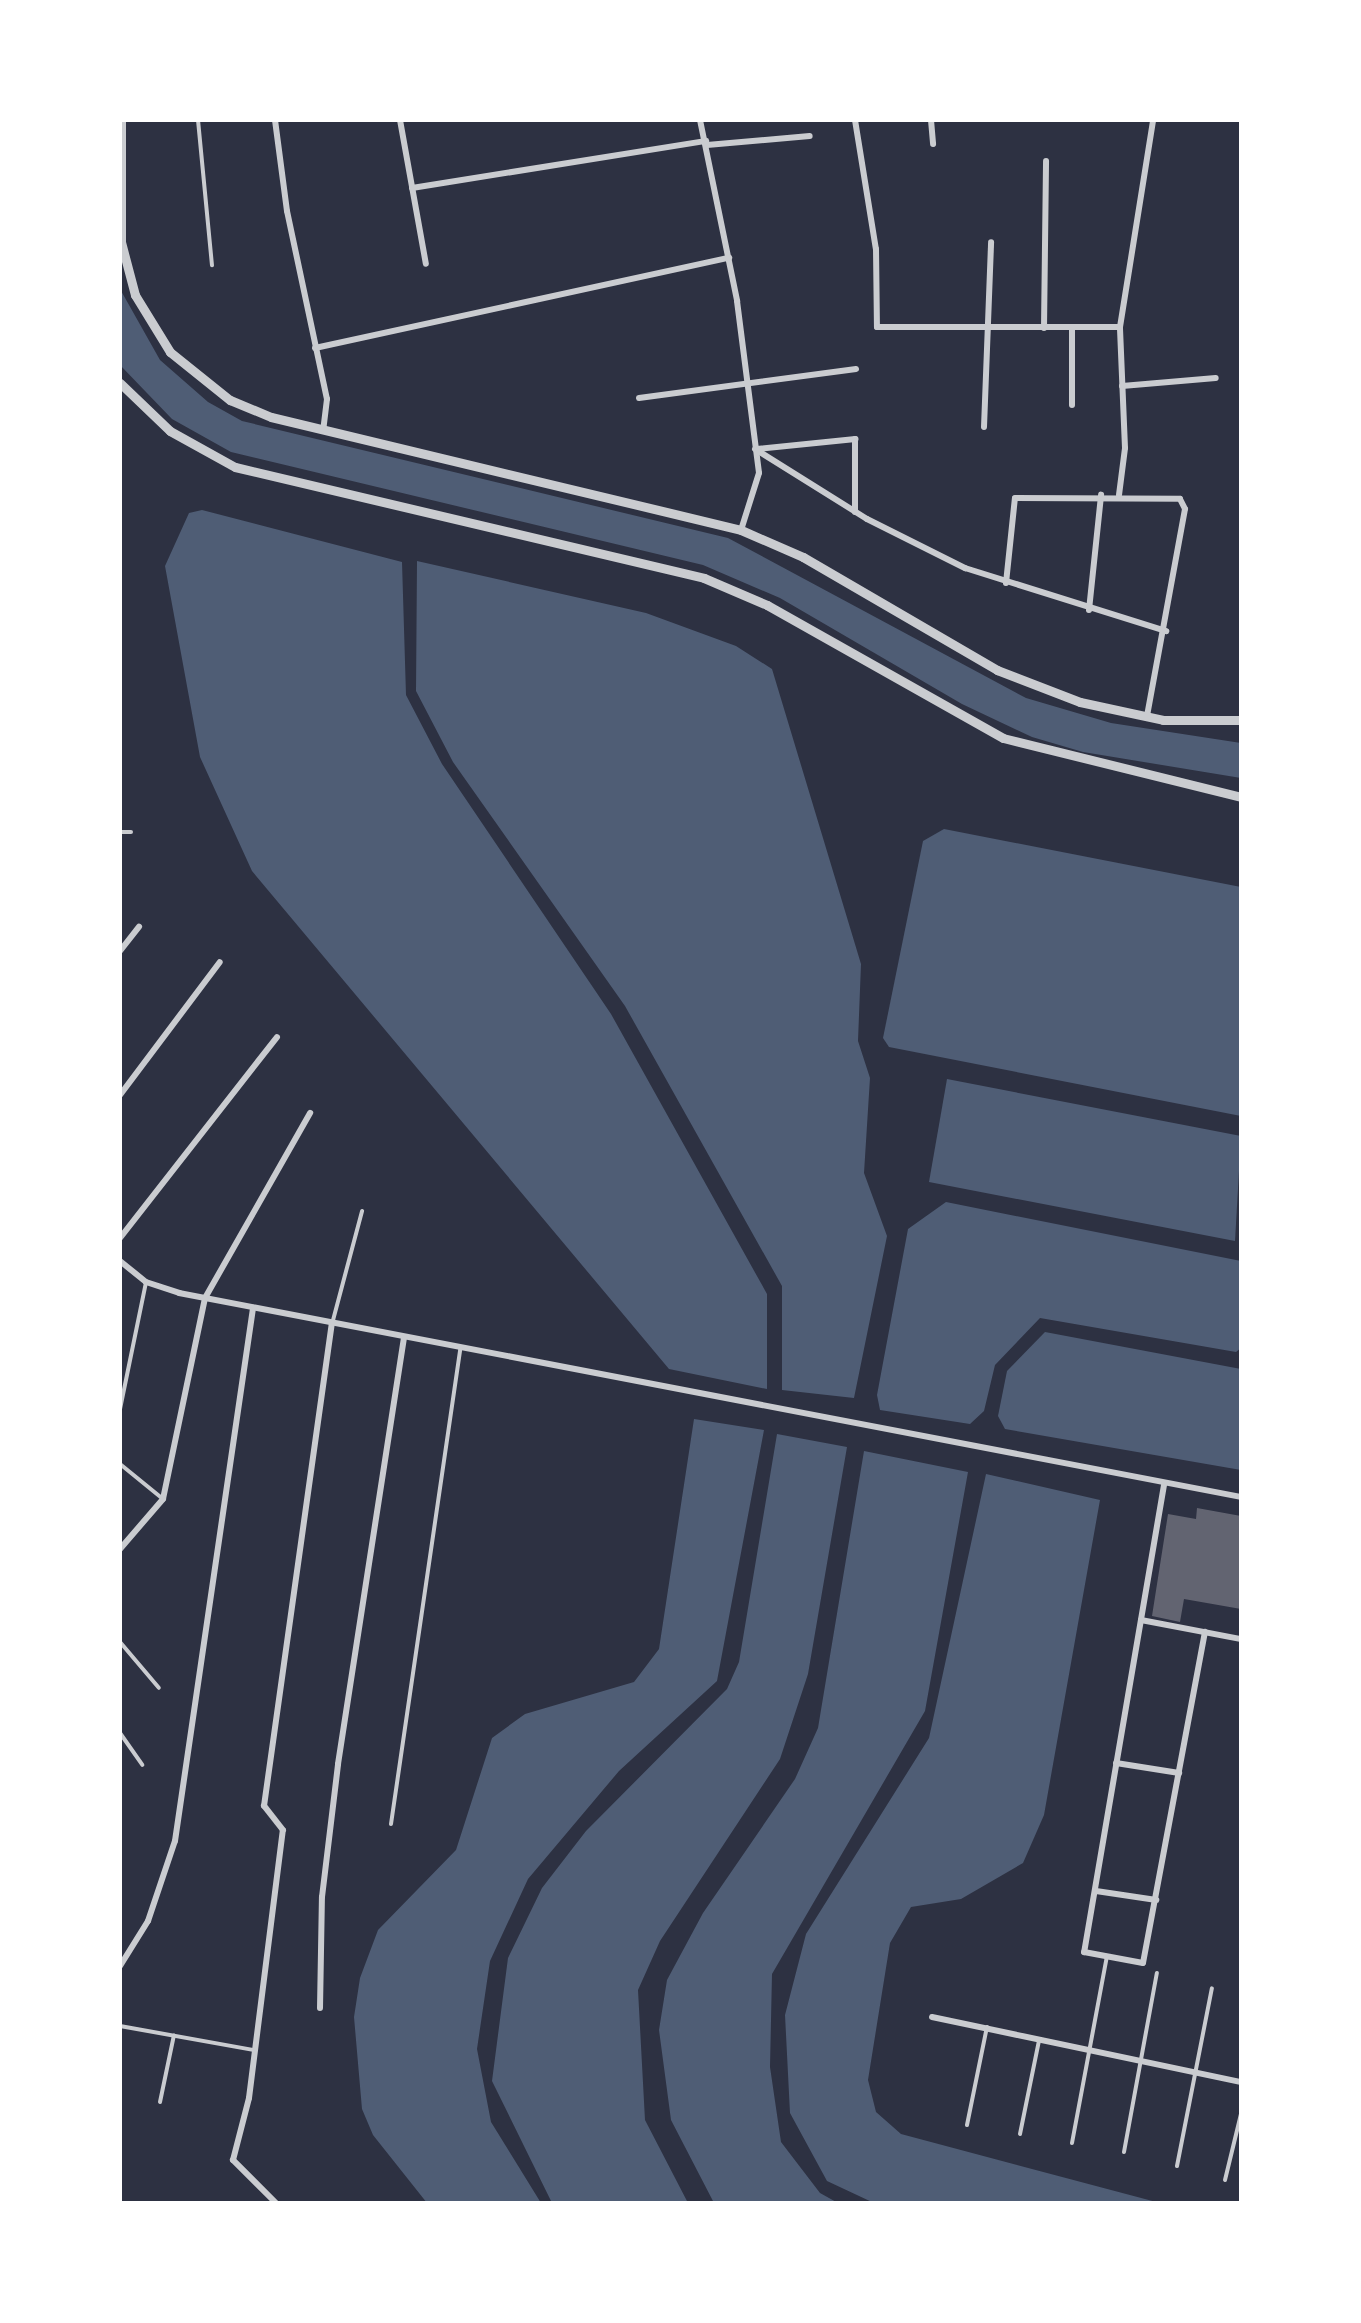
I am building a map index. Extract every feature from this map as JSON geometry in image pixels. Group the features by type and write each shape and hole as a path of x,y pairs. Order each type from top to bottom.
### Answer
{"street":[{"path":"121,120 122,242 150,324 179,362 215,391 255,412 323,430 742,530 1014,678 1147,717 1241,720"},
{"path":"275,120 327,399 323,430"},
{"path":"400,120 426,264"},
{"path":"700,120 729,258 758,472 742,530"},
{"path":"855,120 876,249 877,327 1120,328"},
{"path":"931,120 933,144"},
{"path":"1120,495 1120,328 1153,120"},
{"path":"412,188 707,143 810,136"},
{"path":"1044,328 1046,161"},
{"path":"984,427 992,328 991,242"},
{"path":"316,348 729,258"},
{"path":"1072,328 1072,405"},
{"path":"639,398 747,380 856,369"},
{"path":"1122,386 1216,378"},
{"path":"120,383 170,431 235,467 704,578 767,605 1003,738 1241,797"},
{"path":"755,449 855,439 855,512"},
{"path":"755,449 855,512 1006,583 1166,631"},
{"path":"1089,610 1100,495"},
{"path":"1006,583 1015,498 1120,495 1180,499 1186,509 1147,717"},
{"path":"120,950 139,927"},
{"path":"120,1095 220,962"},
{"path":"120,1238 277,1037"},
{"path":"120,1549 162,1499 205,1298 310,1113"},
{"path":"120,1261 146,1282 205,1298 1241,1497"},
{"path":"120,1966 148,1921 176,1841 253,1308"},
{"path":"276,2203 233,2160 255,2050 282,1830 264,1806 332,1324"},
{"path":"320,2008 322,1897 338,1764 404,1338"},
{"path":"1164,1485 1084,1952 1143,1964 1205,1632"},
{"path":"1141,1620 1241,1639"},
{"path":"1116,1763 1179,1772"},
{"path":"1096,1891 1156,1900"},
{"path":"932,2016 1241,2082"}],"lane":[{"path":"198,120 212,266"},
{"path":"120,832 131,832"},
{"path":"332,1324 362,1212"},
{"path":"120,1409 146,1282"},
{"path":"391,1824 460,1349"},
{"path":"120,1464 162,1499"},
{"path":"120,1642 159,1688"},
{"path":"120,1733 142,1765"},
{"path":"1072,2142 1107,1956"},
{"path":"1124,2152 1157,1973"},
{"path":"1177,2166 1212,1988"},
{"path":"120,2026 255,2050"},
{"path":"967,2125 987,2027"},
{"path":"160,2102 174,2036"},
{"path":"1020,2134 1039,2038"},
{"path":"1225,2180 1241,2114"}],"water":[{"path":"120,289 160,360 208,402 242,421 728,538 1026,698 1111,723 1241,743 1241,778 1083,752 1032,737 962,704 780,598 703,565 231,452 172,419 120,365"},
{"path":"202,510 402,562 406,695 442,764 611,1014 767,1294 767,1389 669,1369 252,871 200,757 165,566 189,513"},
{"path":"417,561 646,613 736,646 772,669 861,964 858,1041 870,1078 864,1173 887,1236 854,1398 782,1390 782,1286 625,1006 453,762 416,691"},
{"path":"944,829 1241,887 1241,1116 889,1047 883,1038 923,841"},
{"path":"947,1079 1241,1136 1235,1241 929,1182"},
{"path":"946,1202 1241,1261 1241,1348 1236,1352 1040,1318 995,1365 984,1411 970,1424 880,1410 877,1395 908,1229"},
{"path":"1045,1332 1241,1369 1241,1470 1005,1429 998,1416 1007,1371"},
{"path":"694,1419 764,1430 717,1681 619,1771 528,1879 490,1961 477,2049 491,2122 541,2203 427,2203 373,2135 362,2109 354,2017 360,1978 378,1930 456,1850 492,1738 525,1714 634,1682 659,1649"},
{"path":"777,1434 847,1447 808,1674 780,1759 660,1941 638,1990 645,2120 688,2203 552,2203 492,2081 508,1958 542,1888 586,1831 727,1689 739,1662"},
{"path":"864,1451 968,1472 925,1711 772,1974 770,2067 781,2142 820,2193 838,2203 714,2203 671,2120 659,2030 667,1980 703,1913 795,1779 818,1728"},
{"path":"986,1474 1100,1500 1044,1815 1023,1863 961,1899 911,1907 890,1943 868,2080 876,2112 901,2134 1160,2203 874,2203 827,2181 790,2113 785,2015 806,1934 929,1738"}],"building":[{"path":"1197,1508 1241,1516 1241,1609 1184,1599 1180,1622 1152,1616 1168,1514 1196,1519"}]}
